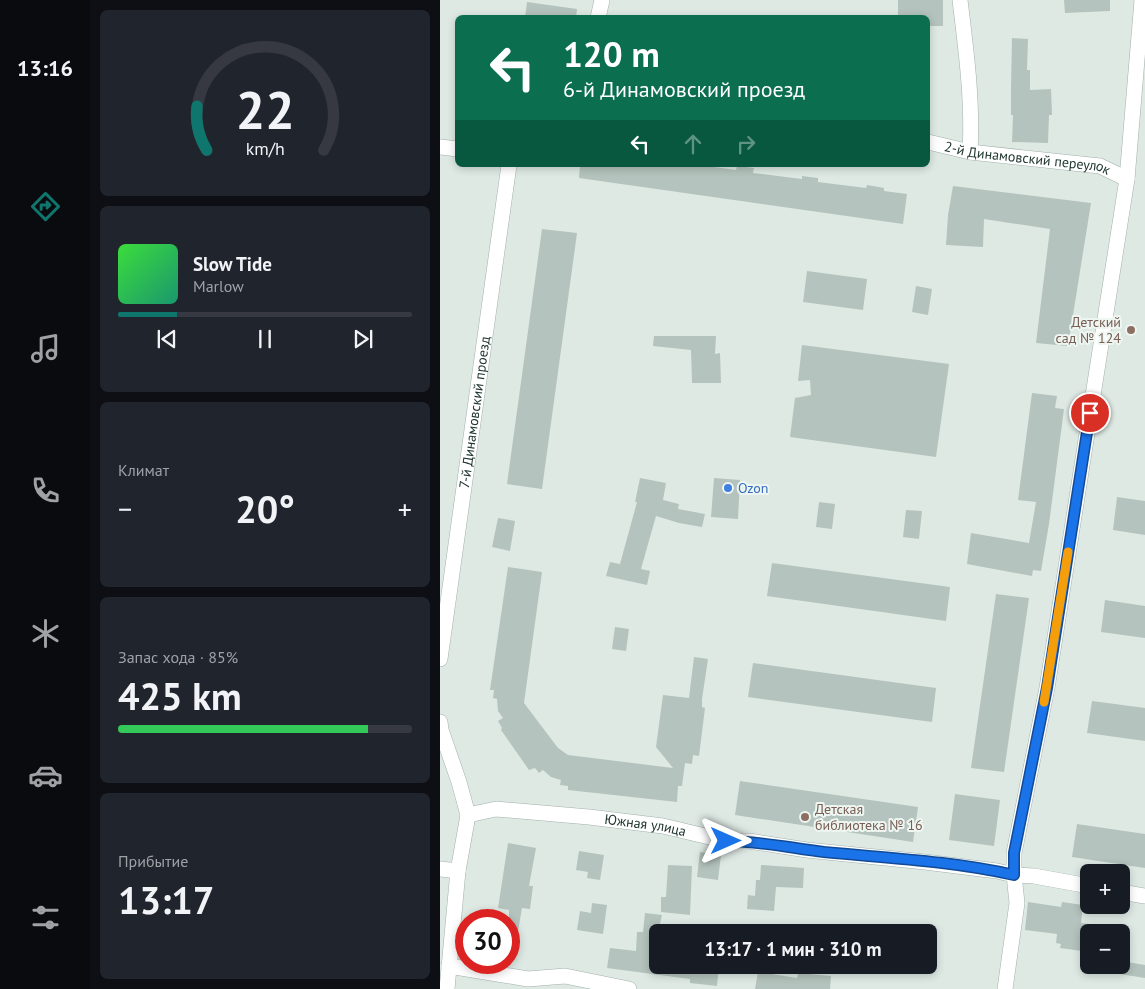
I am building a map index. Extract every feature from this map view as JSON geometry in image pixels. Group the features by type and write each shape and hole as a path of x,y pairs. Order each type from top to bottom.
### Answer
{"street":[{"path":"599,15 602,0"},
{"path":"960,0 971,126 970,152"},
{"path":"1005,989 1017,903 1014,853 1047,688 1127,179 1142,0"},
{"name":"2-й Динамовский переулок","path":"930,142 970,152 1100,166 1127,179"},
{"path":"440,147 455,149"},
{"name":"7-й Динамовский проезд","path":"440,659 503,210 507,167"},
{"path":"440,722 468,815 458,870 447,989"},
{"name":"Южная улица","path":"468,815 496,809 588,816 663,826 726,841 749,841 807,850 925,862 997,871 1014,875 1034,876 1080,884"},
{"path":"440,869 458,870"},
{"path":"1130,894 1145,896"},
{"path":"449,966 528,979 565,976 629,989"}],"building":[{"path":"898,0 943,0 943,26 930,26 930,15 898,15"},
{"path":"1064,0 1110,0 1110,11 1065,13"},
{"path":"527,2 577,9 576,15 525,15"},
{"path":"1012,38 1028,39 1027,70 1030,70 1030,90 1051,89 1052,115 1049,115 1048,143 1012,142"},
{"path":"580,167 714,167 736,170 737,167 746,167 754,168 753,173 802,179 802,176 818,178 818,182 866,188 867,185 884,188 884,191 907,194 903,224 579,178"},
{"path":"953,186 1091,203 1068,346 1036,343 1050,229 984,219 983,247 946,245 948,215"},
{"path":"542,229 577,233 542,489 507,484"},
{"path":"807,271 867,279 863,310 803,302"},
{"path":"916,286 932,289 928,315 912,312"},
{"path":"654,336 716,336 715,354 720,353 721,383 692,383 691,350 653,346"},
{"path":"802,345 949,364 936,457 790,437 795,398 811,395 810,380 798,381"},
{"path":"1032,393 1057,396 1055,408 1064,409 1041,571 1033,570 1032,576 967,564 971,533 1029,543 1036,502 1018,500"},
{"path":"640,478 666,483 663,500 679,504 678,509 705,514 702,527 656,516 641,569 650,571 647,585 606,576 610,562 620,564 637,502 635,502"},
{"path":"714,478 740,480 738,519 711,517"},
{"path":"1117,497 1145,501 1145,535 1113,530"},
{"path":"819,502 835,504 832,529 816,527"},
{"path":"906,510 922,511 919,539 903,537"},
{"path":"498,518 515,521 510,551 492,547"},
{"path":"772,563 950,587 946,621 767,596"},
{"path":"508,567 542,572 524,703 558,748 568,755 673,768 656,747 663,695 689,698 694,657 708,659 702,699 702,707 705,708 699,756 693,755 692,764 685,763 682,786 678,786 677,802 568,790 568,786 560,785 561,780 551,777 543,770 539,773 535,768 529,770 501,730 502,728 498,721 503,718 498,711 497,699 493,698 494,690 490,690"},
{"path":"996,594 1029,598 1004,772 971,768"},
{"path":"1105,600 1145,606 1145,638 1101,632"},
{"path":"615,627 629,629 626,651 612,649"},
{"path":"753,663 936,688 932,722 748,697"},
{"path":"1092,701 1145,708 1145,741 1087,733"},
{"path":"740,781 918,807 913,842 735,815"},
{"path":"955,794 1000,800 994,846 949,840"},
{"path":"1077,824 1145,834 1145,868 1130,866 1130,864 1072,857"},
{"path":"508,843 536,848 529,886 533,886 530,909 522,908 520,920 520,909 498,908"},
{"path":"579,851 604,855 600,880 587,878 588,872 576,870"},
{"path":"700,852 721,855 718,880 697,877"},
{"path":"668,865 692,866 690,915 661,912 661,897 666,897"},
{"path":"761,865 804,868 803,888 776,887 774,911 747,909 748,895 755,896 756,880 760,880"},
{"path":"1028,902 1061,907 1062,902 1080,905 1081,923 1089,924 1080,924 1080,951 1060,948 1061,944 1056,943 1057,934 1025,930"},
{"path":"592,903 607,905 603,934 577,930 580,911 591,913"},
{"path":"645,913 662,915 660,924 649,924 649,974 607,968 610,948 636,951 637,932 643,932"},
{"path":"1130,962 1145,965 1145,978 1120,974 1130,974"},
{"path":"652,974 718,974 717,986 690,983 690,979"},
{"path":"758,974 797,978 798,974 831,976 830,989 755,989"}],"slow traffic":[{"path":"1044,702 1068,552"}],"place":[{"name":"Детский сад № 124","path":"1131,330"},
{"name":"Ozon","path":"728,488"},
{"name":"Детская библиотека № 16","path":"805,817"}],"route":[{"path":"726,841 749,841 807,850 997,871 1014,875 1014,853 1047,688 1090,413"}]}
